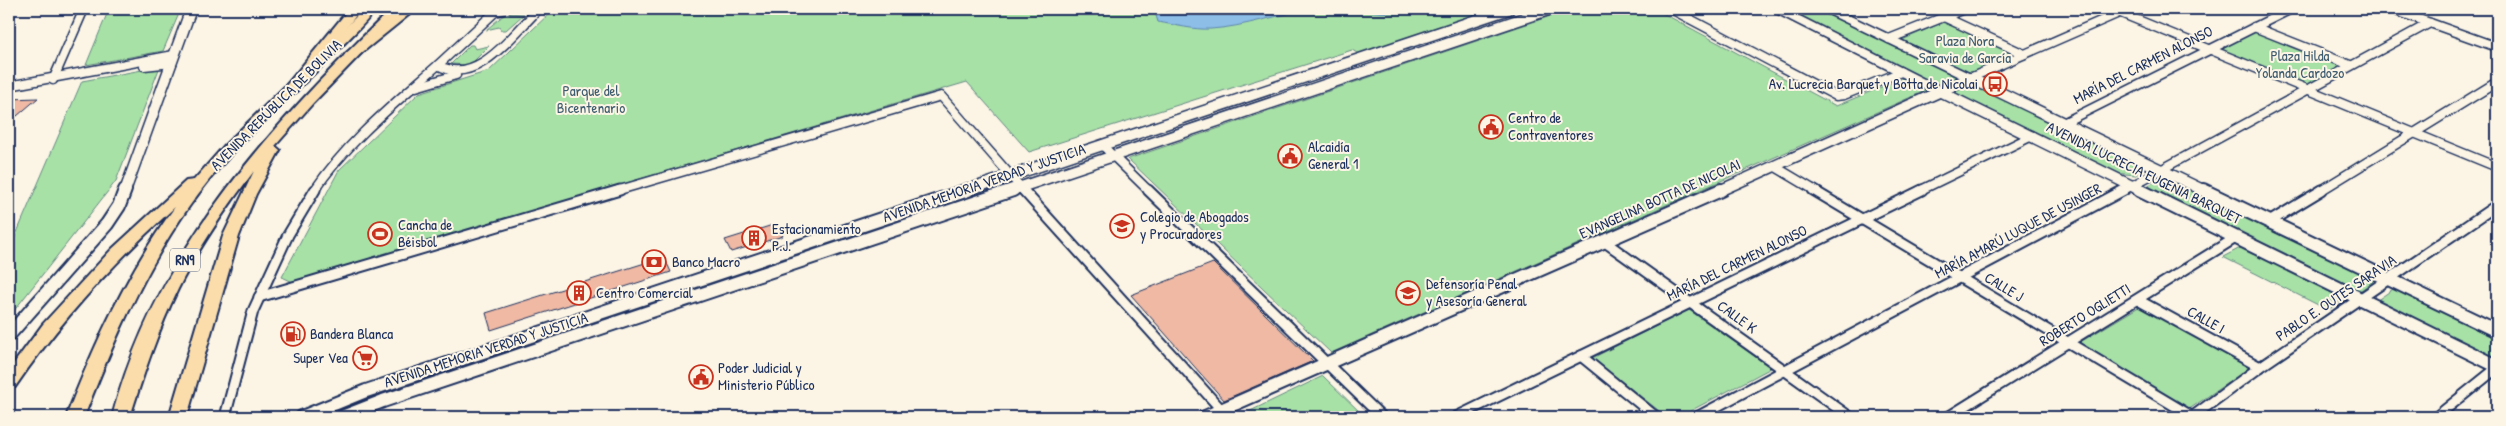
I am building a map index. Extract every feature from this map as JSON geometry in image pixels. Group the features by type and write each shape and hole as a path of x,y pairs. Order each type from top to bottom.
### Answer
{"main road":[{"path":"290,90 355,9"},
{"name":"AVENIDA REPÚBLICA DE BOLIVIA","path":"75,417 98,358 138,276 180,210 224,154 370,9"},
{"name":"AVENIDA REPÚBLICA DE BOLIVIA","path":"121,417 146,346 179,272 228,195 287,125 350,56 398,9"},
{"path":"350,56 410,9"},
{"path":"178,417 231,236 249,194 287,125"},
{"path":"9,383 46,330 92,279 142,228 224,154"}],"street":[{"path":"53,80 84,9"},
{"path":"9,335 107,224 118,206 191,9"},
{"path":"225,417 245,335 259,297 289,234 332,167 411,89 497,10 507,9"},
{"path":"411,89 479,66 535,13 532,9"},
{"name":"AVENIDA MEMORIA VERDAD Y JUSTICIA","path":"302,417 366,391 1509,9"},
{"name":"AVENIDA MEMORIA VERDAD Y JUSTICIA","path":"342,417 383,401 1551,9"},
{"path":"1672,9 1836,96 1844,95 1901,72"},
{"name":"AVENIDA LUCRECIA EUGENIA BARQUET","path":"1777,9 2497,367"},
{"name":"AVENIDA LUCRECIA EUGENIA BARQUET","path":"1828,9 2497,331"},
{"path":"1889,39 1964,9"},
{"path":"2111,9 2497,167"},
{"name":"EVANGELINA BOTTA DE NICOLAI","path":"1205,417 1225,414 1326,362 1605,242 2128,9"},
{"name":"MARÍA DEL CARMEN ALONSO","path":"2062,122 2291,9"},
{"path":"2391,9 2497,47"},
{"path":"1944,17 2024,54"},
{"name":"MARÍA AMARÚ LUQUE DE USINGER","path":"1697,417 2132,186 2350,65 2430,23"},
{"path":"2254,27 2350,65"},
{"path":"9,86 173,59"},
{"path":"438,65 447,72 464,72"},
{"path":"9,90 53,80"},
{"path":"2269,222 2497,82"},
{"path":"259,297 932,97 942,96 1011,176 1225,414"},
{"name":"MARÍA DEL CARMEN ALONSO","path":"1456,417 2032,136"},
{"path":"1102,145 1382,417"},
{"name":"CALLE J","path":"1774,166 2193,417"},
{"name":"PABLO E. OUTES SARAVIA","path":"2193,417 2260,367 2391,280 2497,205"},
{"path":"2487,212 2497,216"},
{"name":"ROBERTO OGLIETTI","path":"1948,417 2237,237"},
{"name":"CALLE K","path":"1605,242 1850,417"},
{"name":"CALLE I","path":"2138,300 2260,367"},
{"path":"1580,356 1656,417"},
{"path":"2436,417 2497,367"}],"green space":[{"path":"109,9 181,9 163,51 86,65"},
{"name":"Parque del Bicentenario","path":"550,9 1496,9 1359,54 1352,50 1029,152 967,82 293,282 282,277 339,170 419,93 489,71 552,11"},
{"path":"1571,9 1655,9 1836,106 1903,78 1927,90 1331,353 1128,159"},
{"path":"1786,9 1820,9 1955,74 1957,78 1942,84 1933,83"},
{"path":"506,13 524,14 506,30 501,30 499,27 486,30"},
{"name":"Plaza Nora Saravia de García","path":"1946,21 2015,52 1970,73 1902,40"},
{"name":"Plaza Hilda Yolanda Cardozo","path":"2256,31 2344,65 2308,85 2220,50"},
{"path":"470,45 473,45 475,49 489,46 470,65 451,64"},
{"path":"153,68 159,69 116,181 9,317 9,251 82,81"},
{"path":"1969,84 1981,85 2138,161 2144,168 2136,175 2114,173 1960,96 1955,91"},
{"path":"2164,177 2171,177 2376,279 2361,290 2346,288 2150,190 2147,186"},
{"path":"2244,246 2346,298 2328,310 2223,257"},
{"path":"2396,287 2497,336 2497,361 2376,301"},
{"path":"2142,305 2252,366 2188,410 2077,344"},
{"path":"1689,310 1771,368 1679,417 1667,417 1592,358"},
{"path":"1323,376 1365,417 1247,417 1244,414"}],"water":[{"path":"1154,9 1443,9 1411,13 1313,10 1237,26 1204,29 1158,22"}],"building":[{"path":"38,98 17,116 9,117 9,99"},
{"name":"Estacionamiento P.J.","path":"776,224 783,236 731,252 725,240"},
{"name":"Centro Comercial","path":"664,257 671,272 491,330 486,313"},
{"path":"1213,263 1313,361 1224,400 1131,295"}],"place":[{"name":"Av. Lucrecia Barquet y Botta de Nicolai","path":"1995,84"},
{"name":"Centro de Contraventores","path":"1491,127"},
{"name":"Alcaidía General 1","path":"1290,156"},
{"name":"Colegio de Abogados y Procuradores","path":"1122,226"},
{"name":"Cancha de Béisbol","path":"380,234"},
{"name":"Estacionamiento P.J.","path":"754,238"},
{"name":"Banco Macro","path":"654,262"},
{"name":"Centro Comercial","path":"579,293"},
{"name":"Defensoría Penal y Asesoría General","path":"1408,293"},
{"name":"Bandera Blanca","path":"293,334"},
{"name":"Super Vea","path":"365,358"},
{"name":"Poder Judicial y Ministerio Público","path":"701,377"}]}
